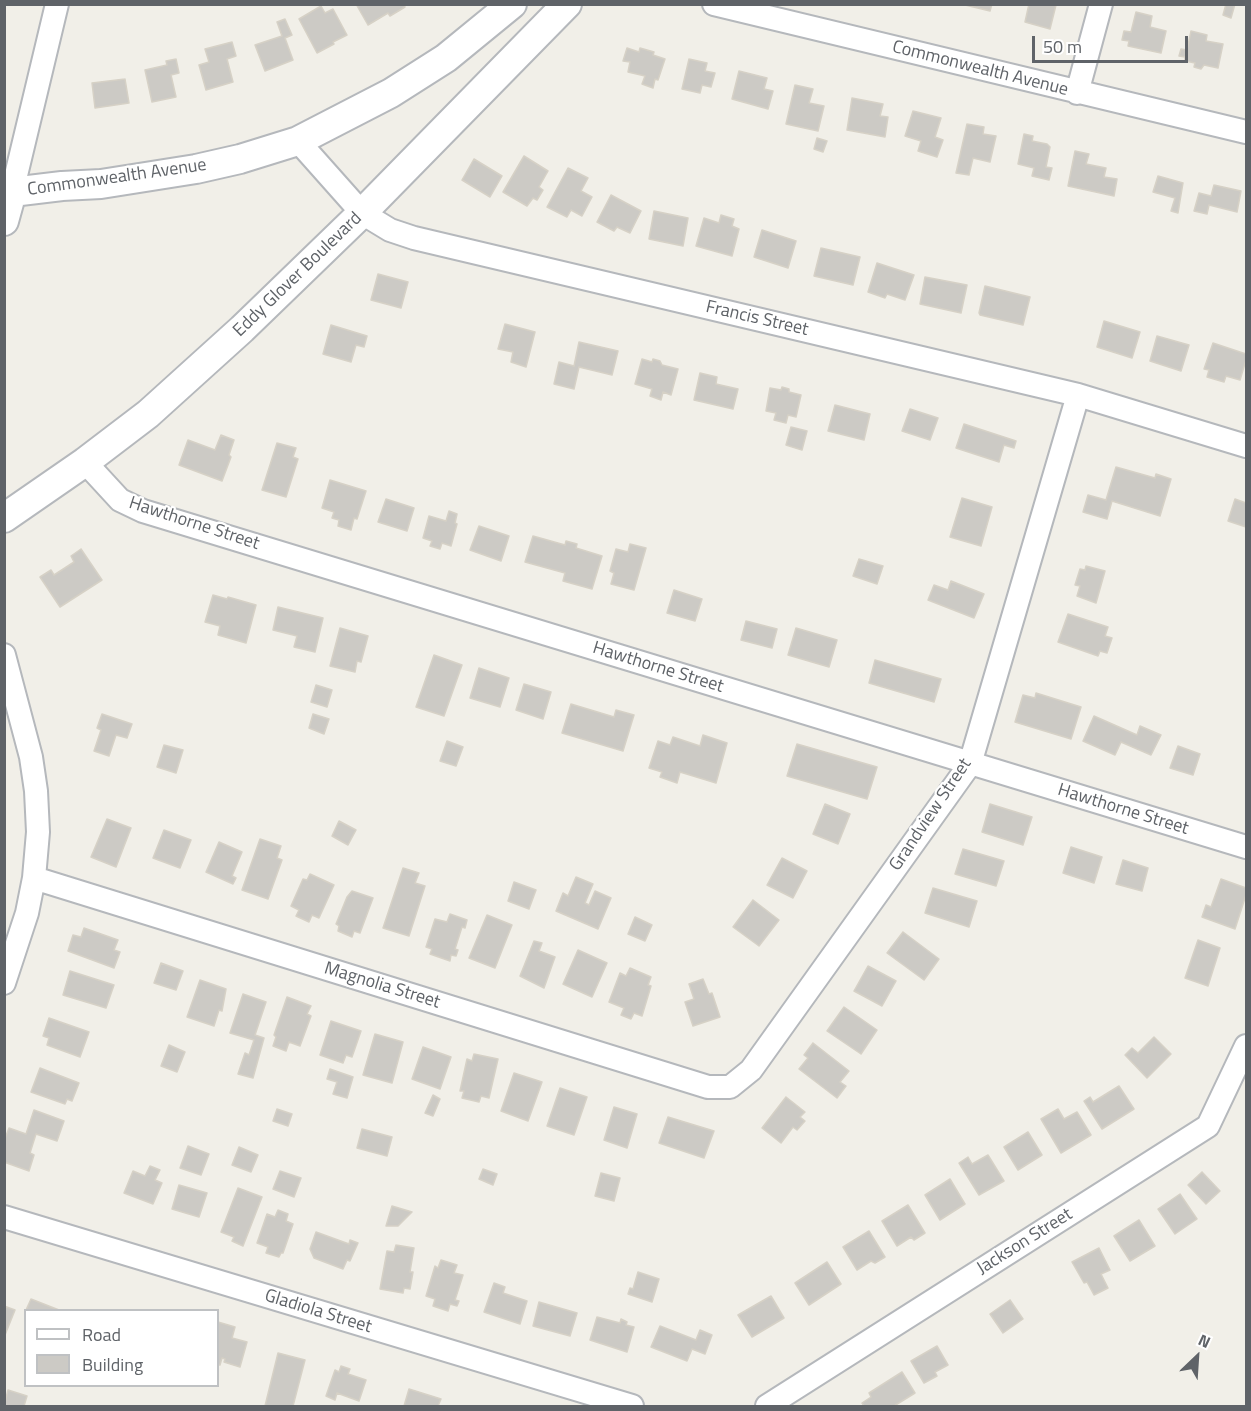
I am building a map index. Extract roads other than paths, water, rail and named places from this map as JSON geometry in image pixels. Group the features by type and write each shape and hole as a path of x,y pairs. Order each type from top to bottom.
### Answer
{"street":[{"path":"4,221 8,192 57,4"},
{"name":"Commonwealth Avenue","path":"8,192 101,184 176,173 240,159 298,141 391,93 446,58 512,4"},
{"name":"Eddy Glover Boulevard","path":"4,518 85,462 148,414 242,329 362,213 567,4"},
{"name":"Commonwealth Avenue","path":"714,4 1246,132"},
{"path":"1077,93 1101,4"},
{"name":"Francis Street","path":"298,141 362,213 390,230 414,238 1078,395 1246,446"},
{"name":"Grandview Street","path":"730,1087 751,1070 970,764 1078,395"},
{"name":"Hawthorne Street","path":"85,462 112,494 137,508 1246,847"},
{"path":"4,655 31,757 36,791 38,832 34,878 27,913 4,983"},
{"name":"Magnolia Street","path":"34,878 708,1087 730,1087"},
{"name":"Jackson Street","path":"766,1407 1208,1126 1246,1046"},
{"name":"Gladiola Street","path":"4,1217 632,1407"}]}
